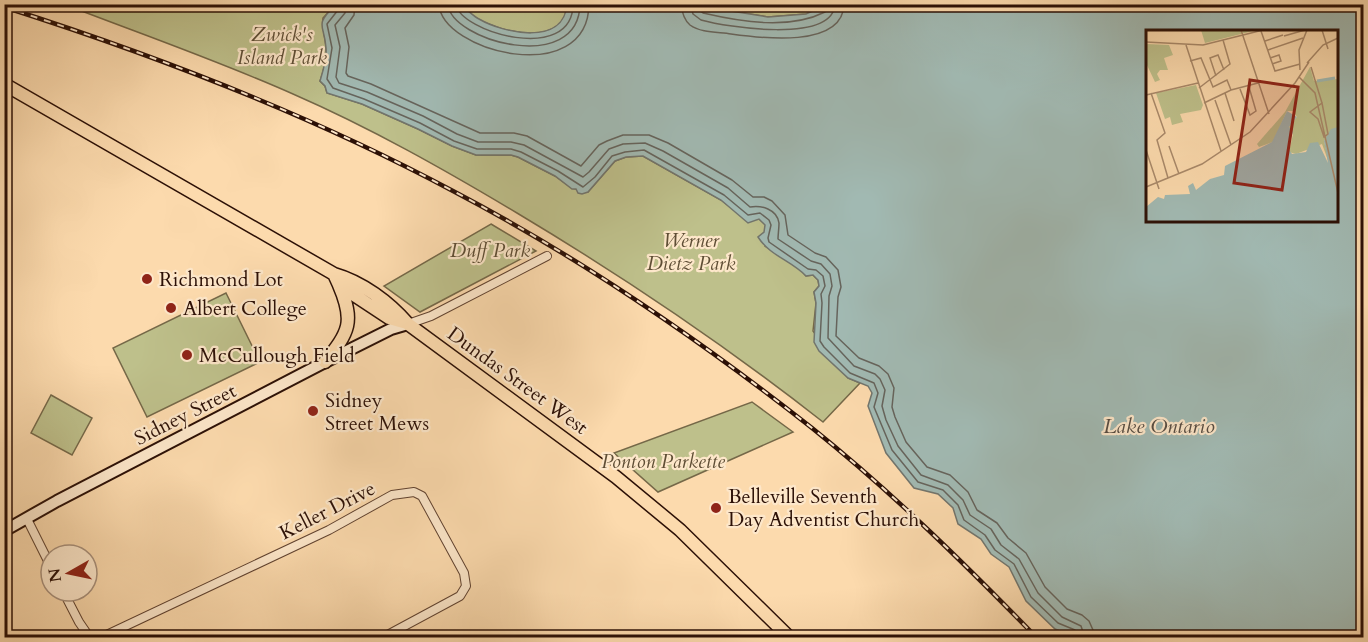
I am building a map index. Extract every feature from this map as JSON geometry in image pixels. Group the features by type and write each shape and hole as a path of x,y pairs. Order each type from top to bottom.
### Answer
{"main road":[{"name":"Dundas Street West","path":"4,84 336,280 389,318 408,324 616,477 680,530 790,638"},
{"path":"325,362 340,343 347,329 349,316 336,280"},
{"name":"Sidney Street","path":"4,531 57,501 325,362 391,329 408,324"}],"street":[{"name":"Sidney Street","path":"408,324 431,316 547,256"},
{"name":"Keller Drive","path":"100,638 328,530 392,495 414,492 422,496 464,573 466,586 460,596 385,637"},
{"path":"27,519 39,543"},
{"path":"69,603 90,638"}],"green space":[{"name":"Werner Dietz Park","path":"66,5 335,5 323,18 326,55 320,81 327,93 362,104 476,155 518,157 555,176 572,188 588,192 615,161 626,157 643,156 721,200 734,210 759,219 766,225 765,246 801,270 806,276 813,275 818,280 819,286 814,292 816,303 813,331 848,378 860,383 823,422 749,366 635,287 557,237 435,165 293,94"},
{"path":"459,5 567,5 564,18 556,27 544,32 531,33 502,29 489,24"},
{"path":"693,5 828,5 806,14 768,17"},
{"name":"Duff Park","path":"491,224 536,251 420,312 384,286"},
{"name":"McCullough Field","path":"226,293 260,362 147,417 113,348"},
{"path":"51,395 92,418 72,455 31,433"},
{"name":"Ponton Parkette","path":"752,402 793,432 658,492 614,453"}],"water":[{"name":"Lake Ontario","path":"456,4 476,17 502,29 531,33 555,26 563,18 567,4 693,5 768,17 806,14 828,4 1363,5 1363,637 1076,638 1055,629 1026,601 1009,567 991,554 981,539 958,524 953,508 938,494 914,488 886,453 868,406 872,393 868,386 848,378 819,351 814,342 816,303 814,292 819,286 818,280 813,275 806,276 763,244 758,237 764,232 765,225 759,219 748,223 721,200 643,156 626,157 615,161 588,192 578,193 576,189 572,189 555,176 518,157 476,155 452,146 362,104 327,93 320,81 326,52 322,21 335,5"}],"railway":[{"path":"4,7 176,67 345,137 453,191 592,272 638,301 726,363 812,428 928,529 1037,638"}],"place":[{"name":"Richmond Lot","path":"147,279"},
{"name":"Albert College","path":"171,308"},
{"name":"McCullough Field","path":"187,355"},
{"name":"Sidney Street Mews","path":"313,411"},
{"name":"Belleville Seventh Day Adventist Church","path":"716,508"}],"park label":[{"name":"Zwick's Island Park","path":"282,46"}]}
